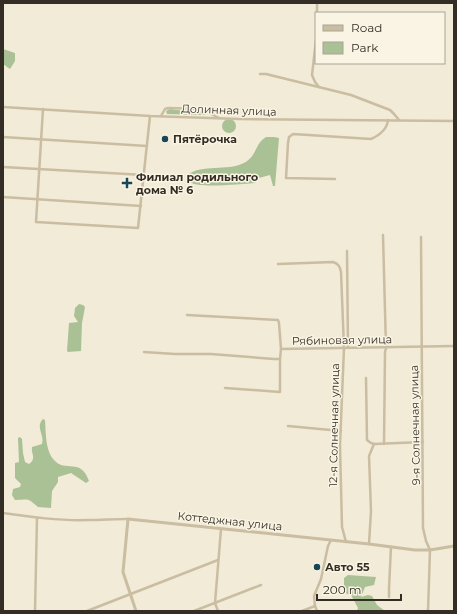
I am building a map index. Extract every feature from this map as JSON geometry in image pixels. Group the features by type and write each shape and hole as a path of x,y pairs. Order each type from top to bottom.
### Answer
{"street":[{"path":"315,49 312,75 314,82 320,88"},
{"path":"260,74 266,74 351,95 379,106 394,114 399,120"},
{"name":"Долинная улица","path":"3,107 150,116 454,121"},
{"path":"162,116 165,109 168,108 196,108 206,110 219,118"},
{"path":"42,109 36,222 138,228 150,116"},
{"path":"334,179 286,178 289,137 293,134 371,139 386,128 388,120"},
{"path":"3,137 147,146"},
{"path":"3,167 144,176"},
{"path":"3,198 140,206"},
{"path":"383,235 386,348 384,352 384,444"},
{"name":"9-я Солнечная улица","path":"421,237 423,528 430,550 428,611"},
{"path":"348,251 348,348"},
{"name":"12-я Солнечная улица","path":"278,264 333,262 337,263 340,267 344,348 341,432 342,527 346,542"},
{"path":"187,315 278,320 281,349"},
{"name":"Рябиновая улица","path":"144,352 211,354 280,359 281,349 454,346"},
{"path":"224,388 280,392 280,359"},
{"path":"366,378 367,440 371,444 423,442"},
{"path":"288,426 341,432"},
{"path":"369,544 369,456 374,444"},
{"name":"Коттеджная улица","path":"3,513 37,518 87,520 105,518 128,519 430,550 454,546"},
{"path":"35,611 37,518"},
{"path":"128,519 123,572 129,594 136,611"},
{"path":"218,611 215,603 221,529"},
{"path":"317,611 314,596 321,578 328,546 331,540"},
{"path":"389,597 391,547"},
{"path":"87,611 218,560"},
{"path":"194,611 261,585"},
{"path":"302,611 315,606"}],"green space":[{"path":"3,49 15,53 15,61 10,69 3,64"},
{"path":"170,109 193,112 204,110 207,113 205,115 167,114 166,111"},
{"path":"229,119 234,121 236,126 234,131 229,133 224,131 222,126 224,121"},
{"path":"266,137 279,138 275,186 273,186 270,175 259,178 255,183 232,185 204,185 191,182 189,180 187,176 197,170 239,165 245,162 252,156 259,144"},
{"path":"79,304 85,307 82,323 81,351 68,352 69,323 78,322 74,316 75,308"},
{"path":"43,419 45,420 47,446 51,456 58,464 82,469 89,481 86,483 71,473 58,477 58,482 52,491 51,508 38,507 28,500 15,500 12,495 13,489 20,487 21,484 15,478 15,463 19,462 18,438 20,437 22,439 25,462 29,464 33,460 32,447 42,444 43,441 40,425"},
{"path":"348,575 376,577 374,585 365,587 361,597 368,595 372,596 377,605 385,611 357,611 358,608 351,595 344,591 344,578"}],"place":[{"name":"Пятёрочка","path":"165,139"},
{"name":"Филиал родильного дома № 6","path":"127,183"},
{"name":"Авто 55","path":"317,567"}]}
